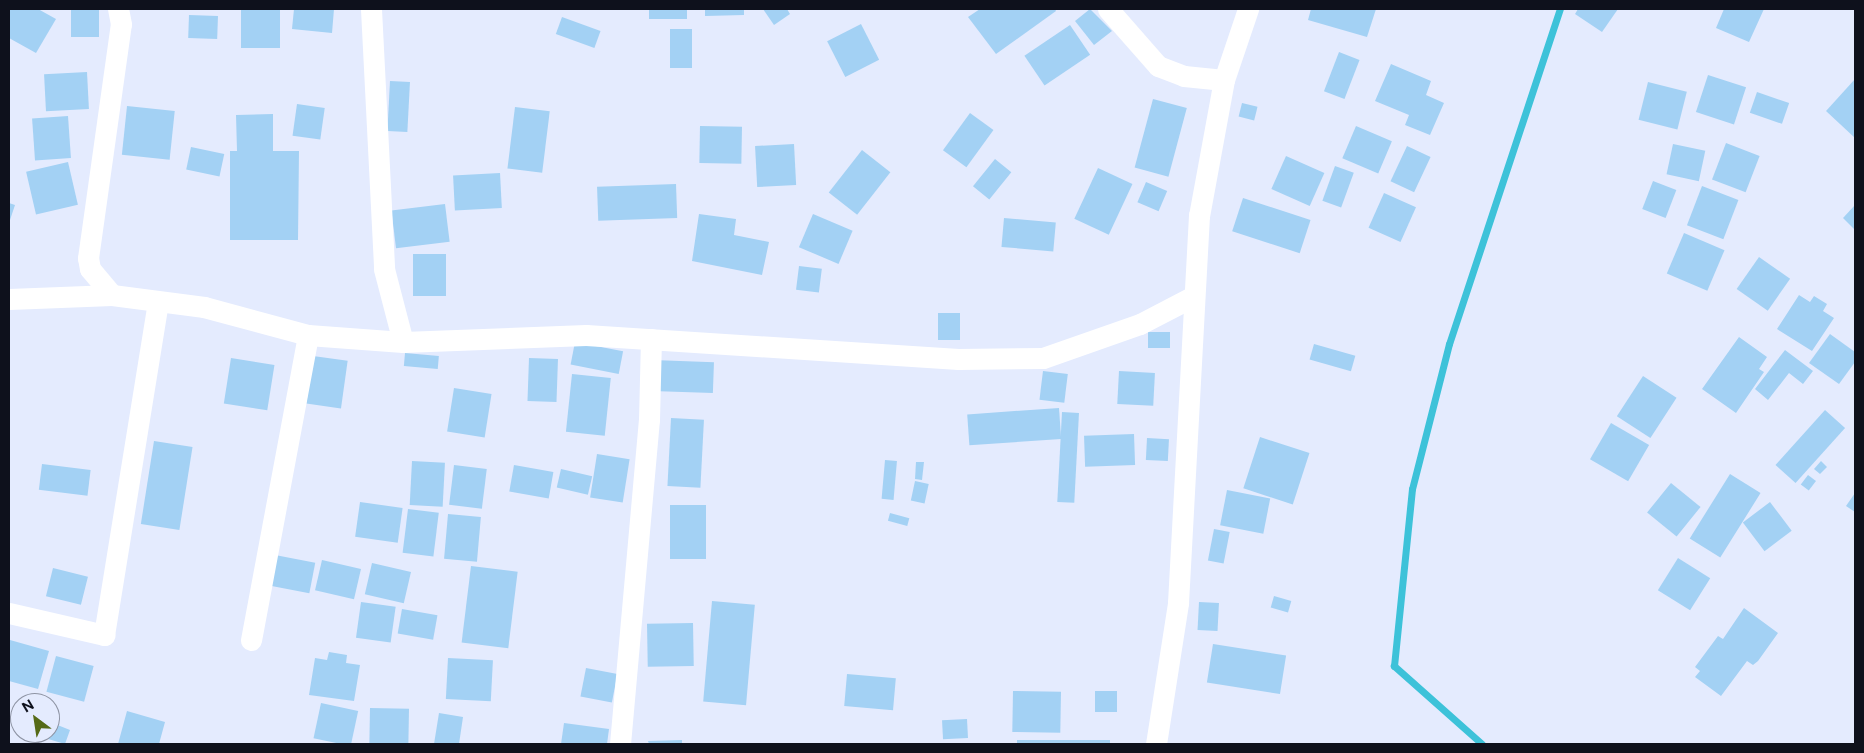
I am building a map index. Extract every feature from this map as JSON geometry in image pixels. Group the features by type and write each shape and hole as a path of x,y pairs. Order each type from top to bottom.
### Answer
{"street":[{"path":"112,296 90,269 88,258 121,24 118,9"},
{"path":"371,9 384,269 403,342"},
{"path":"1108,9 1158,66 1184,76 1224,80"},
{"path":"1156,744 1178,603 1199,216 1224,80 1248,9"},
{"path":"9,299 112,296 204,307 308,335 403,342 586,335 958,359 1043,358 1140,324 1194,296"},
{"path":"9,613 104,635 158,303"},
{"path":"251,640 308,335"},
{"path":"620,744 649,420 650,339"}],"building":[{"path":"9,9 38,9 56,19 36,53 9,38"},
{"path":"71,9 99,9 99,37 71,37"},
{"path":"241,9 280,9 280,48 241,48"},
{"path":"294,9 334,9 332,33 292,29"},
{"path":"649,9 687,9 687,19 649,19"},
{"path":"705,9 744,9 744,15 705,16"},
{"path":"763,9 787,9 790,14 774,25"},
{"path":"980,9 1055,9 1056,11 996,54 968,17"},
{"path":"1090,9 1112,31 1094,45 1075,21"},
{"path":"1311,9 1376,9 1367,37 1308,20"},
{"path":"1578,9 1618,9 1602,32 1575,14"},
{"path":"1724,9 1764,9 1749,42 1716,28"},
{"path":"189,15 218,16 217,39 188,38"},
{"path":"562,17 601,31 594,48 556,34"},
{"path":"861,24 879,60 845,77 827,41"},
{"path":"1070,25 1090,55 1045,86 1024,56"},
{"path":"670,29 692,29 692,68 670,68"},
{"path":"1339,52 1360,60 1344,99 1324,91"},
{"path":"1391,64 1431,81 1426,95 1444,103 1430,135 1405,125 1409,115 1375,101"},
{"path":"87,72 89,109 46,111 44,74"},
{"path":"1708,75 1746,87 1734,124 1696,112"},
{"path":"1855,79 1855,138 1826,111"},
{"path":"390,81 410,82 407,132 387,131"},
{"path":"1648,82 1687,92 1677,130 1639,120"},
{"path":"1757,92 1789,103 1782,124 1750,113"},
{"path":"1153,99 1187,108 1168,177 1135,168"},
{"path":"1242,103 1258,107 1254,120 1239,117"},
{"path":"297,104 325,108 320,140 293,136"},
{"path":"127,106 175,111 170,160 122,155"},
{"path":"515,107 550,111 542,173 507,169"},
{"path":"970,113 993,130 966,167 943,150"},
{"path":"273,114 273,151 299,151 298,240 230,240 230,151 237,151 236,115"},
{"path":"68,116 71,158 35,160 32,119"},
{"path":"700,126 742,127 741,164 699,163"},
{"path":"1356,126 1392,141 1378,173 1342,158"},
{"path":"1726,143 1760,156 1746,192 1712,179"},
{"path":"794,144 796,185 757,187 755,146"},
{"path":"1673,144 1705,151 1699,181 1667,174"},
{"path":"1407,146 1431,157 1414,192 1391,181"},
{"path":"191,147 224,154 219,177 186,169"},
{"path":"862,150 890,172 857,215 829,193"},
{"path":"1286,156 1324,173 1310,206 1271,189"},
{"path":"995,159 1011,172 989,199 973,186"},
{"path":"68,162 78,205 36,215 26,172"},
{"path":"1335,166 1354,173 1341,208 1322,201"},
{"path":"1098,168 1132,184 1109,235 1074,219"},
{"path":"500,173 502,208 455,210 453,175"},
{"path":"1653,181 1676,190 1666,218 1642,209"},
{"path":"1146,182 1167,191 1159,211 1137,202"},
{"path":"676,184 677,218 598,221 597,187"},
{"path":"1702,186 1738,200 1723,239 1687,225"},
{"path":"1384,193 1416,207 1401,242 1369,228"},
{"path":"1243,198 1311,220 1300,253 1232,231"},
{"path":"9,203 15,205 9,223"},
{"path":"445,204 450,242 396,248 391,211"},
{"path":"1855,205 1855,230 1843,218"},
{"path":"699,214 736,219 734,235 769,242 762,275 692,261"},
{"path":"813,214 853,231 839,264 799,247"},
{"path":"1004,218 1056,223 1053,251 1001,247"},
{"path":"1684,233 1725,250 1707,291 1667,274"},
{"path":"413,254 446,254 446,296 413,296"},
{"path":"1759,257 1790,279 1768,311 1737,289"},
{"path":"799,266 822,269 819,293 796,290"},
{"path":"1799,295 1810,302 1814,296 1827,304 1823,311 1834,318 1812,351 1777,329"},
{"path":"938,313 960,313 960,340 938,340"},
{"path":"1148,332 1170,332 1170,348 1148,348"},
{"path":"1830,334 1855,352 1855,362 1839,384 1809,363"},
{"path":"1739,337 1767,357 1759,369 1764,372 1736,413 1702,389"},
{"path":"575,342 623,351 619,374 571,365"},
{"path":"1314,344 1355,356 1351,371 1310,359"},
{"path":"1785,350 1813,371 1803,384 1789,373 1768,400 1755,389"},
{"path":"405,353 439,356 438,369 404,366"},
{"path":"313,356 348,361 341,408 306,404"},
{"path":"231,358 274,365 267,410 224,403"},
{"path":"529,358 558,359 556,402 527,401"},
{"path":"653,360 714,362 713,393 652,391"},
{"path":"1043,371 1068,374 1064,403 1039,400"},
{"path":"1119,371 1155,373 1153,406 1117,404"},
{"path":"572,374 611,378 605,436 566,432"},
{"path":"1643,376 1677,398 1650,438 1617,416"},
{"path":"454,388 492,394 485,437 447,431"},
{"path":"1059,408 1061,439 969,445 967,414"},
{"path":"1825,410 1845,428 1796,483 1775,465"},
{"path":"1062,412 1079,413 1074,503 1057,502"},
{"path":"671,418 704,420 700,488 667,486"},
{"path":"1611,423 1649,445 1628,481 1590,459"},
{"path":"1134,434 1135,465 1085,467 1084,436"},
{"path":"1260,437 1309,453 1293,504 1243,488"},
{"path":"1147,438 1169,439 1168,461 1146,460"},
{"path":"154,441 193,447 179,530 141,524"},
{"path":"597,454 630,459 623,503 590,497"},
{"path":"885,460 897,461 894,500 882,499"},
{"path":"412,461 445,463 443,507 410,505"},
{"path":"1821,461 1827,467 1820,474 1814,469"},
{"path":"916,462 924,462 922,480 915,479"},
{"path":"42,464 91,470 87,496 39,490"},
{"path":"454,465 487,469 482,509 449,505"},
{"path":"514,465 553,472 549,499 509,492"},
{"path":"561,469 592,476 588,495 557,488"},
{"path":"1730,474 1761,493 1720,558 1690,538"},
{"path":"1808,475 1816,481 1809,491 1801,485"},
{"path":"915,481 929,484 925,503 911,501"},
{"path":"1671,483 1701,507 1677,536 1647,513"},
{"path":"1227,490 1270,498 1263,534 1220,525"},
{"path":"1855,493 1855,512 1846,506"},
{"path":"360,502 403,508 398,543 355,537"},
{"path":"1770,502 1792,531 1765,551 1743,522"},
{"path":"670,505 706,505 706,559 670,559"},
{"path":"408,509 439,513 433,556 403,553"},
{"path":"890,513 909,518 907,526 888,521"},
{"path":"448,514 481,517 477,562 444,559"},
{"path":"1214,529 1230,532 1224,563 1208,560"},
{"path":"275,555 315,563 309,593 269,585"},
{"path":"1678,558 1710,578 1690,610 1658,590"},
{"path":"322,560 361,569 354,599 315,590"},
{"path":"372,563 411,572 404,603 365,594"},
{"path":"471,566 518,572 508,648 462,642"},
{"path":"53,568 88,577 81,605 46,596"},
{"path":"1274,596 1291,601 1288,612 1271,608"},
{"path":"712,601 755,605 746,705 703,702"},
{"path":"361,602 396,607 391,643 356,638"},
{"path":"1199,602 1219,603 1218,631 1198,630"},
{"path":"1744,608 1778,633 1758,661 1753,665 1747,661 1721,696 1695,677 1700,671 1695,667 1718,636 1723,639"},
{"path":"402,609 437,615 433,640 398,634"},
{"path":"693,623 694,666 648,667 647,624"},
{"path":"10,640 49,651 38,689 9,681"},
{"path":"1213,644 1286,656 1280,694 1207,683"},
{"path":"329,652 347,655 346,663 360,665 354,701 309,695 315,658 327,660"},
{"path":"56,656 94,666 84,702 60,695 60,693 46,692"},
{"path":"448,658 493,660 491,701 446,699"},
{"path":"586,668 617,674 612,703 580,696"},
{"path":"847,674 896,678 893,710 844,706"},
{"path":"1013,691 1061,692 1060,733 1012,732"},
{"path":"1095,691 1117,691 1117,712 1095,712"},
{"path":"321,703 358,711 351,744 341,744 314,738"},
{"path":"370,708 409,709 408,744 369,744"},
{"path":"127,711 165,722 159,744 118,744"},
{"path":"439,713 463,717 459,744 434,744"},
{"path":"967,719 968,738 943,739 942,720"},
{"path":"564,723 609,729 607,744 561,744"},
{"path":"60,726 70,730 65,744 60,743"},
{"path":"682,740 682,744 649,744 648,741"},
{"path":"1017,740 1110,740 1110,744 1017,744"}],"waterway":[{"path":"1482,744 1394,666 1412,489 1449,344 1560,9"}]}
